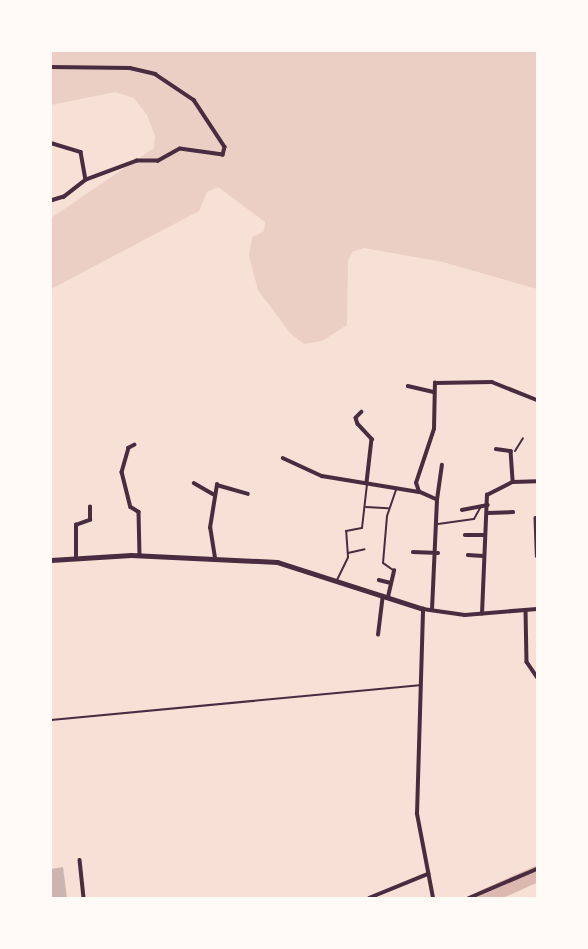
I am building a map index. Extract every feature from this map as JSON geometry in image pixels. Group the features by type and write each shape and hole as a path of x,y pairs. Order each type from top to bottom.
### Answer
{"street":[{"path":"51,67 130,68 155,74 194,100 225,147 223,155 211,156 180,149 158,161 138,160 86,180 51,201"},
{"path":"51,143 81,152 86,180"},
{"path":"419,492 417,470 434,429 435,383 492,382 537,400"},
{"path":"408,386 433,392"},
{"path":"362,412 356,418 358,424 372,439 367,483"},
{"path":"135,445 129,448 122,472 131,507 139,512 140,555"},
{"path":"496,449 511,451 513,482"},
{"path":"283,458 322,476 419,492 437,500"},
{"path":"432,610 438,553 437,500 442,464"},
{"path":"482,614 486,576 483,535 488,513 487,495 513,482 537,481"},
{"path":"194,483 213,494"},
{"path":"215,558 210,528 213,494 218,485 248,494"},
{"path":"462,510 488,505"},
{"path":"76,557 76,525 90,520 90,507"},
{"path":"488,513 513,512"},
{"path":"536,518 537,556"},
{"path":"465,535 483,535"},
{"path":"413,552 438,553"},
{"path":"51,560 140,555 277,562 432,610 482,614 537,609"},
{"path":"468,555 483,556"},
{"path":"378,635 394,571"},
{"path":"379,580 391,583"},
{"path":"424,608 417,814 433,898"},
{"path":"526,610 527,662 537,677"},
{"path":"80,860 84,898"},
{"path":"469,898 537,869"},
{"path":"369,898 428,874"}],"lane":[{"path":"337,581 347,553 346,531 361,531 367,483"},
{"path":"394,571 383,563 389,508 397,488"},
{"path":"366,507 389,508"},
{"path":"437,524 474,519 481,507"},
{"path":"347,553 365,549"},
{"path":"51,720 421,684"}],"path":[{"path":"511,451 518,452 523,438"}],"shaded area":[{"path":"51,51 537,51 537,289 443,262 364,248 352,252 348,261 347,325 322,341 304,344 291,334 258,290 249,256 252,237 264,231 265,222 218,187 207,192 199,211 51,289 51,218 154,148 155,136 147,115 134,98 115,92 51,105"}],"building":[{"path":"63,867 67,898 51,898 51,869"}],"waterway":[{"path":"483,898 537,874"}]}
